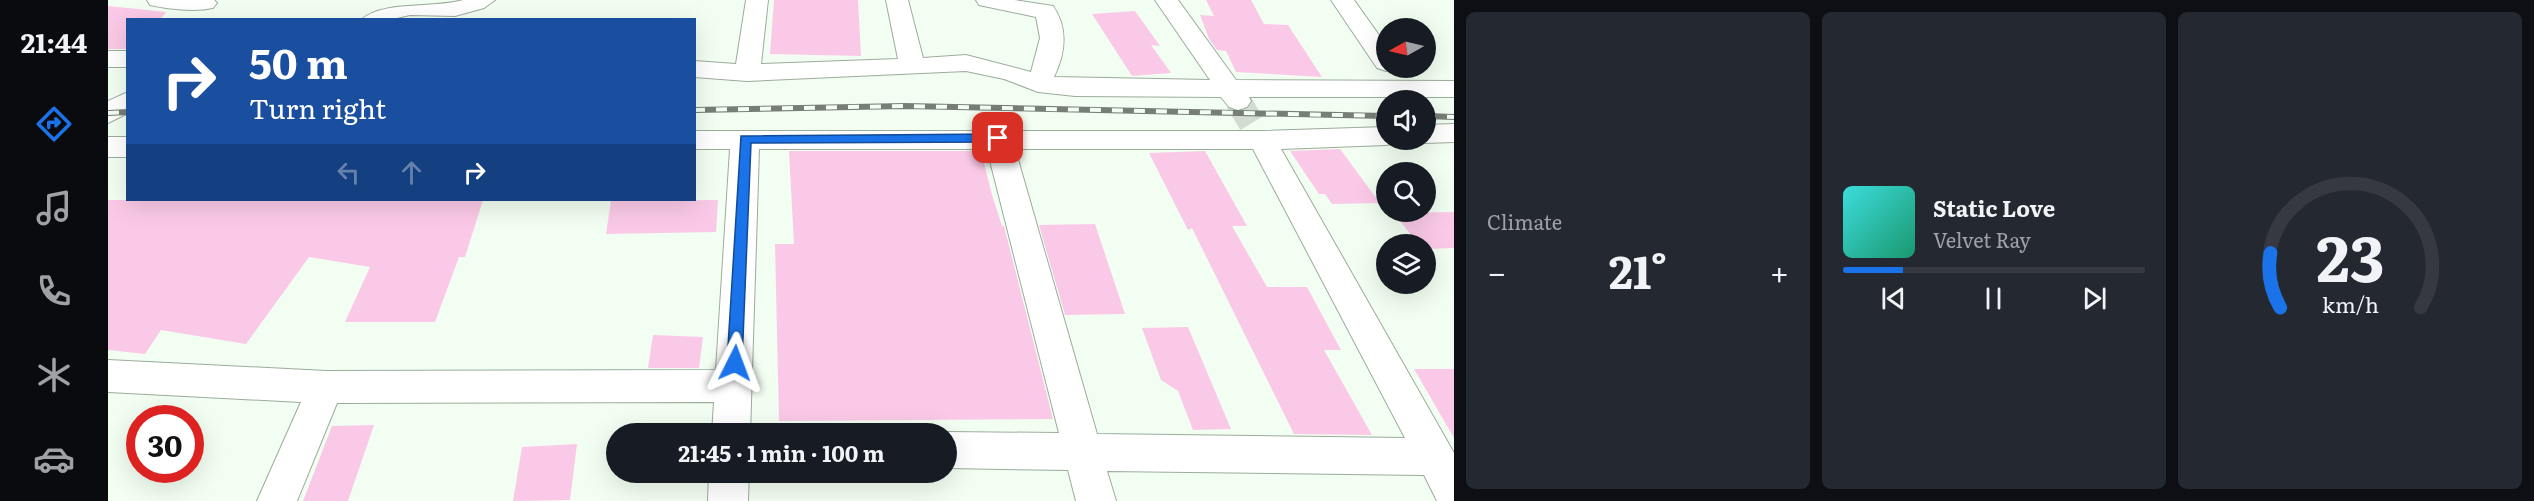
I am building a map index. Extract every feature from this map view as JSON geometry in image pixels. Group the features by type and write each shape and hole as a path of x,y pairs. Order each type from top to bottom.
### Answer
{"street":[{"path":"158,0 201,8"},
{"path":"374,18 381,12 399,7 453,9 484,0"},
{"path":"747,73 757,0"},
{"path":"897,0 912,66"},
{"path":"987,0 1022,9 1046,11 1052,21 1050,63 1038,84"},
{"path":"1166,0 1235,95"},
{"path":"1342,0 1376,49"},
{"path":"108,59 126,59"},
{"path":"696,69 747,73 966,63 1011,73 1038,84 1075,88 1235,95 1454,89"},
{"path":"1396,78 1404,89"},
{"path":"108,114 126,101"},
{"path":"1436,134 1454,133"},
{"path":"696,140 1376,136"},
{"path":"1260,137 1454,492"},
{"path":"998,138 1096,501"},
{"path":"732,423 745,139"},
{"path":"108,147 126,147"},
{"path":"108,376 327,387 734,386"},
{"path":"277,501 327,387"},
{"path":"957,450 1433,457"},
{"path":"728,501 729,483"}],"building":[{"path":"774,0 858,0 861,56 770,54"},
{"path":"1206,0 1251,0 1264,24 1288,25 1322,77 1236,72 1226,51 1217,50 1209,39 1200,15 1214,16"},
{"path":"108,6 166,12 162,18 126,18 126,49 108,49"},
{"path":"1135,11 1160,46 1151,45 1171,73 1132,76 1092,14"},
{"path":"1340,149 1376,198 1376,203 1332,204 1325,194 1319,194 1290,151"},
{"path":"789,151 981,151 992,195 1002,226 1004,226 1053,419 779,421 775,244 794,244"},
{"path":"1205,151 1247,226 1232,226 1267,287 1307,287 1341,350 1324,350 1372,435 1294,434 1192,228 1188,230 1149,153"},
{"path":"108,200 483,201 465,257 459,257 435,322 345,322 370,267 309,257 246,344 161,330 145,354 108,350"},
{"path":"718,200 716,232 606,234 611,201"},
{"path":"1436,212 1454,212 1454,248 1436,249 1436,234 1410,234 1401,222 1436,222"},
{"path":"1095,224 1125,314 1065,315 1039,225"},
{"path":"1188,327 1231,429 1193,430 1178,391 1161,380 1142,328"},
{"path":"653,335 703,337 699,368 648,368"},
{"path":"1414,369 1454,369 1454,438"},
{"path":"374,425 348,501 303,501 332,426"},
{"path":"577,444 570,500 513,501 522,447"}],"tunnel":[{"path":"1238,101 1258,134"}],"railway":[{"path":"696,110 905,106 1376,116"},
{"path":"108,113 126,112"},
{"path":"1436,116 1454,117"}],"route":[{"path":"735,363 745,139 998,138"}]}
